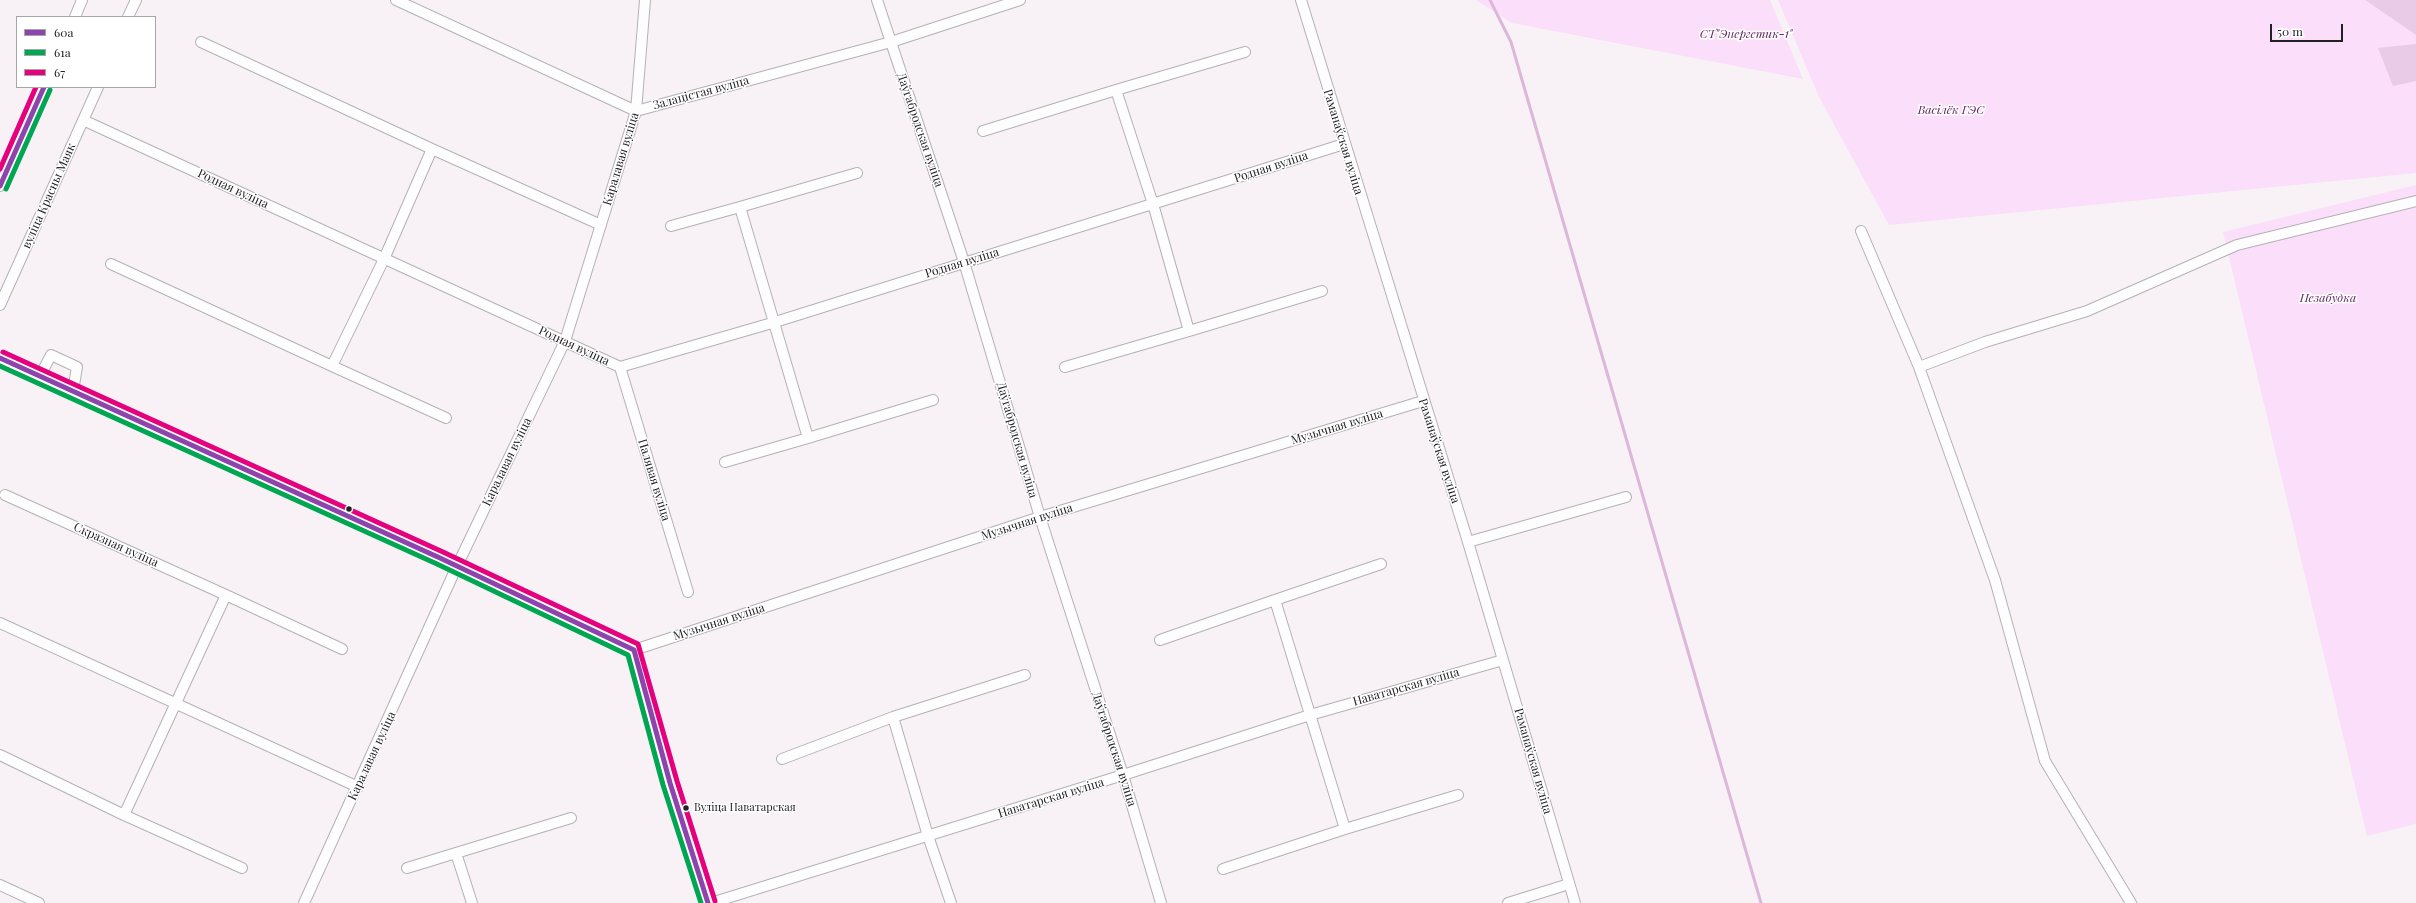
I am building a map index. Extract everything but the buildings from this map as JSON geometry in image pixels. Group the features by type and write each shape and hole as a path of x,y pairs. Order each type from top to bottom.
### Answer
{"street":[{"path":"75,16 82,0"},
{"path":"128,16 136,0"},
{"name":"Залацістая вуліца","path":"396,0 636,111 890,42 1020,0"},
{"name":"Каралавая вуліца","path":"304,903 458,566 565,341 636,111 645,0"},
{"name":"Даўгабродская вуліца","path":"877,0 964,262 1040,518 1123,775 1162,903"},
{"name":"Раманаўская вуліца","path":"1301,0 1344,144 1468,542 1575,903"},
{"path":"201,42 601,225"},
{"path":"983,131 1245,52"},
{"path":"0,186 44,88"},
{"name":"вуліца Красны Маяк","path":"0,305 98,88"},
{"path":"1116,90 1153,204 1189,331"},
{"name":"Родная вуліца","path":"83,120 620,367 772,322 1344,144"},
{"path":"332,366 384,259 432,148"},
{"path":"671,226 858,174"},
{"path":"1919,367 1985,342 2087,311 2237,245 2416,201"},
{"path":"740,207 772,322 808,438"},
{"path":"1861,231 1919,367 1995,580 2045,761 2131,903"},
{"path":"111,264 446,418"},
{"path":"1065,367 1322,291"},
{"path":"40,376 51,355 78,367 73,391"},
{"path":"0,358 458,566 634,650 670,783 708,903"},
{"name":"Палявая вуліца","path":"620,367 688,592"},
{"path":"726,462 934,400"},
{"name":"Музычная вуліца","path":"634,650 1040,518 1424,401"},
{"name":"Скразная вуліца","path":"5,495 342,649"},
{"path":"1468,542 1626,496"},
{"path":"1160,640 1381,564"},
{"path":"124,815 226,595"},
{"path":"1275,600 1345,829"},
{"path":"0,623 358,787"},
{"name":"Наватарская вуліца","path":"711,903 1123,775 1310,715 1503,660"},
{"path":"782,759 893,717 1025,675"},
{"path":"893,717 928,836 951,903"},
{"path":"0,755 124,815 242,868"},
{"path":"1224,869 1345,829 1458,795"},
{"path":"407,868 571,818"},
{"path":"456,853 472,903"},
{"path":"1508,903 1569,884"},
{"path":"0,885 39,903"}],"green space":[{"name":"СТ\"Энергетик-1\"","path":"1476,0 1770,0 1803,79 1512,23"},
{"name":"Васілёк ГЭС","path":"1778,0 2365,0 2416,35 2416,173 1889,225 1819,97"},
{"name":"Незабудка","path":"2416,185 2416,824 2367,836 2223,232"}],"shaded area":[{"path":"2365,0 2416,0 2416,35"},
{"path":"2416,44 2416,81 2393,86 2378,48"}],"waterway":[{"path":"1490,0 1511,42 1761,903"}],"transit line":[{"name":"67","path":"0,169 36,88"},
{"name":"60а","path":"0,186 44,88"},
{"name":"61а","path":"6,189 50,90"},
{"name":"67","path":"3,352 443,552 638,644 677,781 715,901"},
{"name":"60а","path":"0,358 440,558 634,650 670,783 708,903"},
{"name":"61а","path":"0,366 437,564 628,655 663,785 701,903"}],"place":[{"name":"Вуліца Наватарская","path":"686,808"}]}
